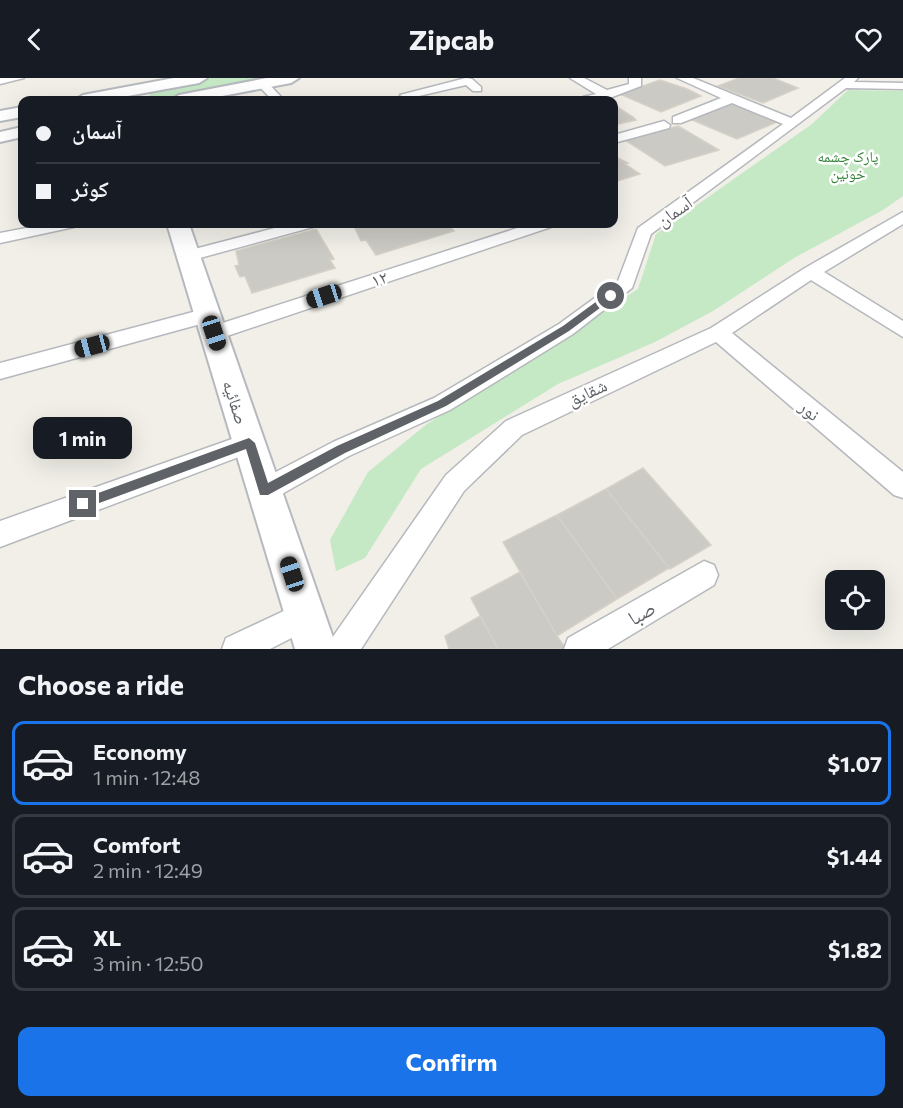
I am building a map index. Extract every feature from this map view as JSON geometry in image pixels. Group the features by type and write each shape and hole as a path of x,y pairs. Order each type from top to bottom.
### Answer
{"street":[{"path":"0,81 18,78"},
{"path":"112,78 115,84 136,90"},
{"path":"104,96 199,78"},
{"path":"200,96 291,78"},
{"path":"429,78 440,87"},
{"path":"576,78 607,95"},
{"path":"603,96 634,86 635,78"},
{"path":"683,78 793,124"},
{"path":"406,94 468,81 477,89"},
{"path":"849,81 903,86"},
{"name":"آسمان","path":"264,491 341,449 442,404 566,329 626,284 644,232 849,81"},
{"path":"263,84 274,96"},
{"path":"677,120 730,99"},
{"path":"0,116 18,113"},
{"path":"618,138 664,125"},
{"path":"0,137 18,133"},
{"name":"شقایق","path":"344,649 455,483 514,428 718,333 811,272 903,217"},
{"path":"0,238 49,228"},
{"name":"صفائیه","path":"179,228 316,649"},
{"path":"189,256 292,228"},
{"name":"۱۲","path":"0,371 211,324 532,228"},
{"path":"811,272 903,330"},
{"name":"نور","path":"718,333 903,487"},
{"path":"0,534 249,443"},
{"name":"صبا","path":"579,649 704,575"},
{"path":"237,649 305,616"}],"green space":[{"path":"212,78 274,78 180,96 150,96 155,89"},
{"name":"پارک چشمه خونین","path":"848,90 903,91 903,196 883,210 794,258 713,311 655,342 558,384 421,469 365,558 336,571 330,540 368,472 427,424 638,289 656,234 812,124"}],"building":[{"path":"739,78 773,78 798,88 763,103 718,86"},
{"path":"660,80 701,96 661,112 620,94"},
{"path":"730,102 777,122 737,139 690,119"},
{"path":"618,108 633,117 636,120 618,124"},
{"path":"678,126 719,150 665,166 625,140"},
{"path":"618,158 628,163 625,164 640,174 618,181"},
{"path":"355,228 451,228 454,231 376,255 366,240 361,241"},
{"path":"316,229 334,259 330,260 335,268 252,293 245,276 240,277 235,266 239,265 236,251"},
{"path":"643,468 711,545 670,569 606,489"},
{"path":"606,489 669,568 617,599 557,515"},
{"path":"557,515 617,599 557,636 503,542"},
{"path":"520,572 566,649 498,649 471,598"},
{"path":"520,572 566,649 498,649 471,598"},
{"path":"480,616 498,649 449,649 445,636"}],"route":[{"path":"83,504 249,443 264,491 341,449 442,404 566,329 611,296"}]}
